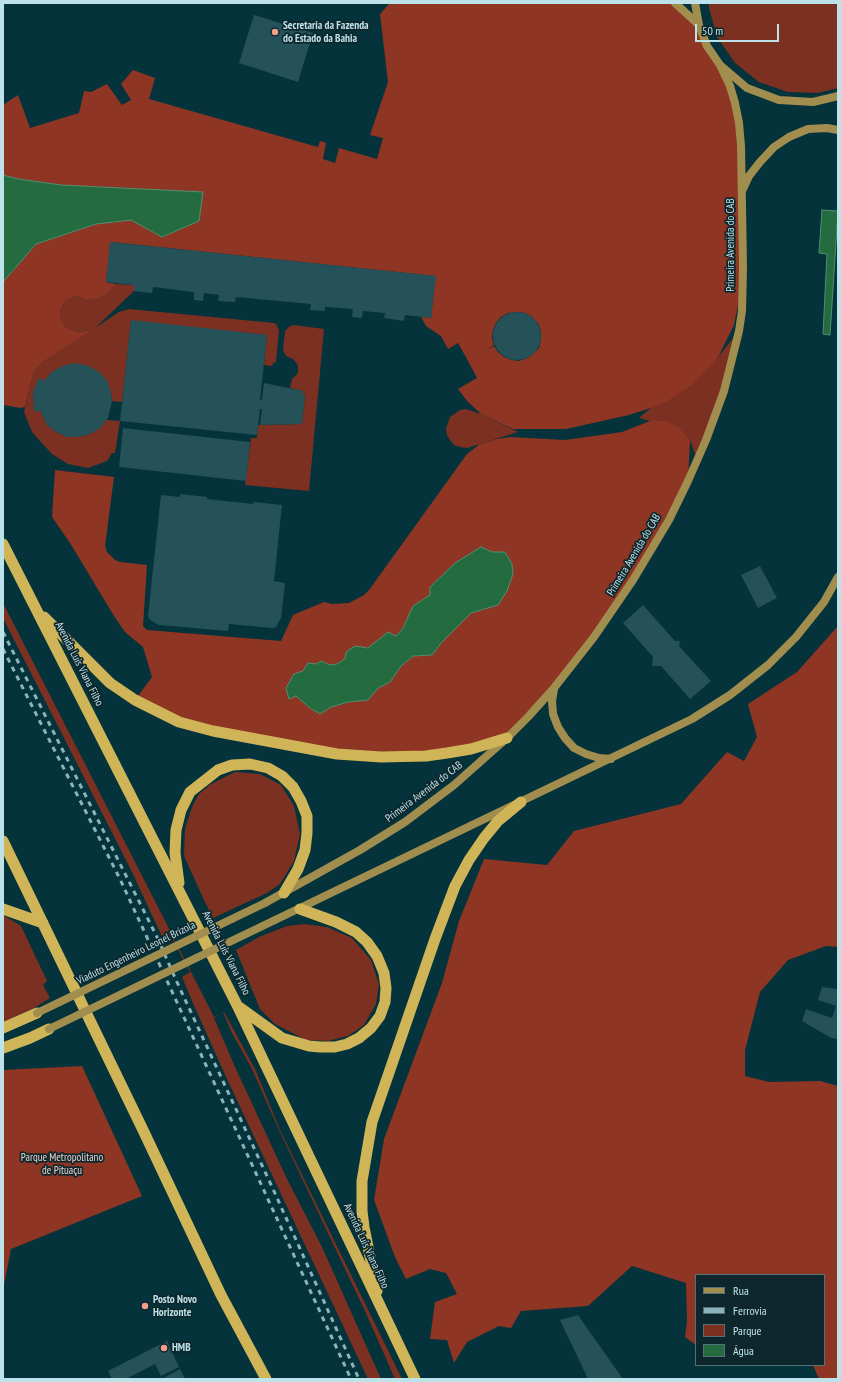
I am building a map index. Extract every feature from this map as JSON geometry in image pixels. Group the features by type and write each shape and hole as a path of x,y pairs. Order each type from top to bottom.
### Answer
{"highway":[{"name":"Avenida Luís Viana Filho","path":"3,544 238,1005 415,1379"},
{"path":"36,609 79,654 110,683 135,700 179,722 213,732 329,753 381,757 426,756 447,753 471,749 507,738"},
{"path":"180,891 175,853 176,830 181,810 190,792 218,770 232,765 250,764 268,768 282,776 293,786 307,816 305,850 298,869 284,893"},
{"path":"380,1307 362,1211 362,1181 372,1122 440,925 455,886 469,860 484,838 498,821 521,802"},
{"path":"3,841 221,1295 266,1379"},
{"path":"3,908 43,923"},
{"path":"238,1005 282,1038 309,1046 320,1047 335,1047 347,1044 359,1038 371,1028 380,1016 385,1002 386,988 384,973 377,956 368,942 356,932 336,922 300,909"},
{"path":"3,1028 38,1013"},
{"path":"3,1048 16,1044 49,1029"}],"main road":[{"path":"675,3 699,25"},
{"path":"695,3 699,25 707,46 720,66 747,88 779,100 814,102 838,96"},
{"name":"Primeira Avenida do CAB","path":"265,903 360,850 405,822 454,785 507,738 554,688 594,637 633,580 669,520 706,440 724,391 739,331 742,311 743,267 741,146 737,110 730,86 720,66"},
{"path":"742,191 749,176 760,162 774,147 789,137 808,129 827,128 838,130"},
{"path":"49,1029 612,759 692,719 730,695 768,665 796,637 824,602 838,577"},
{"path":"554,688 552,701 553,714 558,727 565,738 574,748 586,754 599,758 612,759"},
{"name":"Viaduto Engenheiro Leonel Brizola","path":"38,1013 265,903"}],"green space":[{"path":"390,3 675,3 699,25 735,103 743,280 734,325 718,357 693,384 663,404 629,415 566,429 513,429 481,414 467,401 458,389 477,378 468,361 458,343 448,349 441,336 426,326 421,317 431,318 435,276 111,242 106,282 116,284 108,293 97,298 85,300 77,296 67,300 60,309 60,319 66,327 79,332 92,330 43,362 34,371 25,407 21,408 3,405 3,282 36,244 96,224 131,220 162,237 199,221 61,185 18,179 3,175 3,105 18,95 30,128 79,113 84,91 91,92 107,84 122,105 131,100 121,84 133,70 155,78 149,99 318,147 320,141 326,143 323,159 335,163 339,148 377,159 383,138 370,135 388,82 380,14","holes":["508,313 525,313 538,323 541,331 539,348 533,354 519,361 504,357 494,346 486,350 494,345 492,338 493,330 501,317"]},
{"path":"709,3 838,3 838,88 818,93 788,92 759,82 735,63 717,37"},
{"path":"116,284 134,285 134,291 95,328 119,312 129,309 274,323 279,330 276,362 273,363 272,366 264,365 267,335 131,321 122,402 112,401 107,381 99,372 88,366 76,364 63,366 52,372 44,381 39,379 33,392 34,412 40,410 47,425 56,432 67,437 78,437 90,434 100,428 106,420 120,421 115,453 112,453 107,461 88,468 68,464 52,454 32,432 24,412 34,371 43,362 91,330 79,332 66,327 60,319 60,309 67,300 77,296 85,300 108,293"},
{"path":"294,325 324,329 309,491 245,485 251,438 257,438 258,425 302,424 305,395 302,394 303,391 290,388 292,379 298,373 298,365 293,359 286,356 283,350 285,331 290,326"},
{"path":"739,331 724,391 697,460 690,440 666,421 650,421 639,418 652,407 663,404 718,357"},
{"path":"466,409 481,414 518,432 467,448 454,445 447,435 446,429 450,417 460,410"},
{"path":"650,421 666,421 679,428 690,440 688,481 669,520 594,637 507,738 471,749 381,757 213,731 135,700 152,677 143,647 125,632 70,543 52,517 55,470 114,477 105,546 107,552 115,560 120,562 147,565 143,626 147,630 281,641 293,615 324,602 332,604 349,603 364,595 467,454 480,444 510,437 565,440 622,432","holes":["481,547 492,552 498,605 471,613 442,642 432,655 413,656 401,666 390,682 378,688 368,700 348,702 331,707 320,713 310,708 296,696 303,671 308,663 316,664 321,661 330,665 337,664 376,643 396,636 403,628 407,619 430,595 430,587"]},
{"path":"3,603 214,1017 220,1014 214,1018 235,1067 287,1179 322,1247 381,1379 368,1379 192,1001 182,977 190,972 173,940 165,943 131,870 3,618"},
{"path":"838,626 838,947 826,946 788,960 760,992 745,1050 745,1076 769,1082 820,1081 838,1086 838,1379 819,1379 813,1366 825,1366 825,1274 695,1274 695,1344 685,1337 687,1321 686,1283 632,1266 588,1306 521,1311 511,1328 499,1326 467,1342 454,1363 447,1340 430,1339 435,1302 457,1294 446,1273 430,1269 406,1279 395,1257 374,1200 384,1139 442,983 459,921 484,859 547,865 574,831 681,804 727,752 744,761 757,737 748,704 797,672"},
{"path":"235,772 260,774 281,785 294,806 300,834 294,861 280,884 267,893 213,918 184,856 185,829 192,807 199,794 211,784"},
{"path":"3,915 21,926 47,981 43,985 50,998 34,1008 3,1022"},
{"path":"304,924 327,927 352,938 371,960 379,984 376,1004 364,1025 348,1036 328,1041 306,1040 275,1024 260,1009 236,950 259,937 287,926"},
{"path":"223,1012 255,1069 280,1130 402,1379 395,1379 365,1311 279,1130 252,1069 231,1031"},
{"name":"Parque Metropolitano de Pituaçu","path":"82,1066 142,1196 11,1249 3,1290 3,1070"}],"water":[{"path":"3,175 18,179 61,185 203,192 199,221 162,237 131,220 96,224 36,244 3,282"},
{"path":"822,210 838,211 830,335 823,334 827,254 819,253"},
{"path":"481,547 492,552 505,552 512,564 513,574 507,591 498,605 471,613 442,642 432,655 413,656 401,666 390,682 378,688 368,700 348,702 331,707 320,714 296,696 289,699 286,688 294,674 303,671 308,663 316,664 321,661 330,665 337,664 345,659 346,652 355,646 368,648 388,632 396,636 403,628 413,606 430,595 430,587 455,563"}],"building":[{"path":"254,15 313,33 298,82 239,63"},
{"path":"110,242 436,276 431,318 405,315 404,321 384,318 385,313 363,311 362,318 352,317 353,309 325,307 325,311 310,310 311,304 236,297 235,302 218,301 219,295 204,293 203,301 194,300 194,292 153,287 152,293 134,291 134,285 106,282"},
{"path":"512,312 522,312 531,316 537,322 540,327 540,345 531,356 522,360 512,360 503,356 497,350 493,341 493,331 497,322 503,316"},
{"path":"131,320 267,335 260,400 262,400 264,383 303,391 302,394 305,395 302,424 260,425 262,409 260,409 257,435 120,421"},
{"path":"75,363 88,366 99,372 107,381 112,401 108,418 100,428 90,434 78,437 67,437 56,432 47,425 40,410 34,412 33,392 39,378 44,381 52,372 63,366"},
{"path":"123,428 250,442 246,481 119,467"},
{"path":"180,494 207,497 207,499 253,504 254,502 282,505 274,581 285,583 281,618 276,627 272,628 229,624 228,631 159,625 150,620 148,616 161,495 180,497"},
{"path":"760,566 777,598 758,608 741,575"},
{"path":"643,605 675,641 680,641 679,646 711,681 690,699 661,666 652,666 653,657 623,623"},
{"path":"822,987 838,989 838,1039 831,1038 802,1021 806,1009 832,1018 836,1006 818,1000"},
{"path":"578,1315 623,1379 588,1379 560,1320"},
{"path":"167,1341 179,1367 161,1376 155,1364 126,1379 112,1379 108,1371"},
{"path":"180,1369 185,1379 162,1379"}],"railway":[{"path":"3,632 157,937 359,1379"},
{"path":"3,649 120,879 351,1379"}],"place":[{"name":"Secretaria da Fazenda do Estado da Bahia","path":"275,32"},
{"name":"Posto Novo Horizonte","path":"145,1306"},
{"name":"HMB","path":"164,1348"}]}
